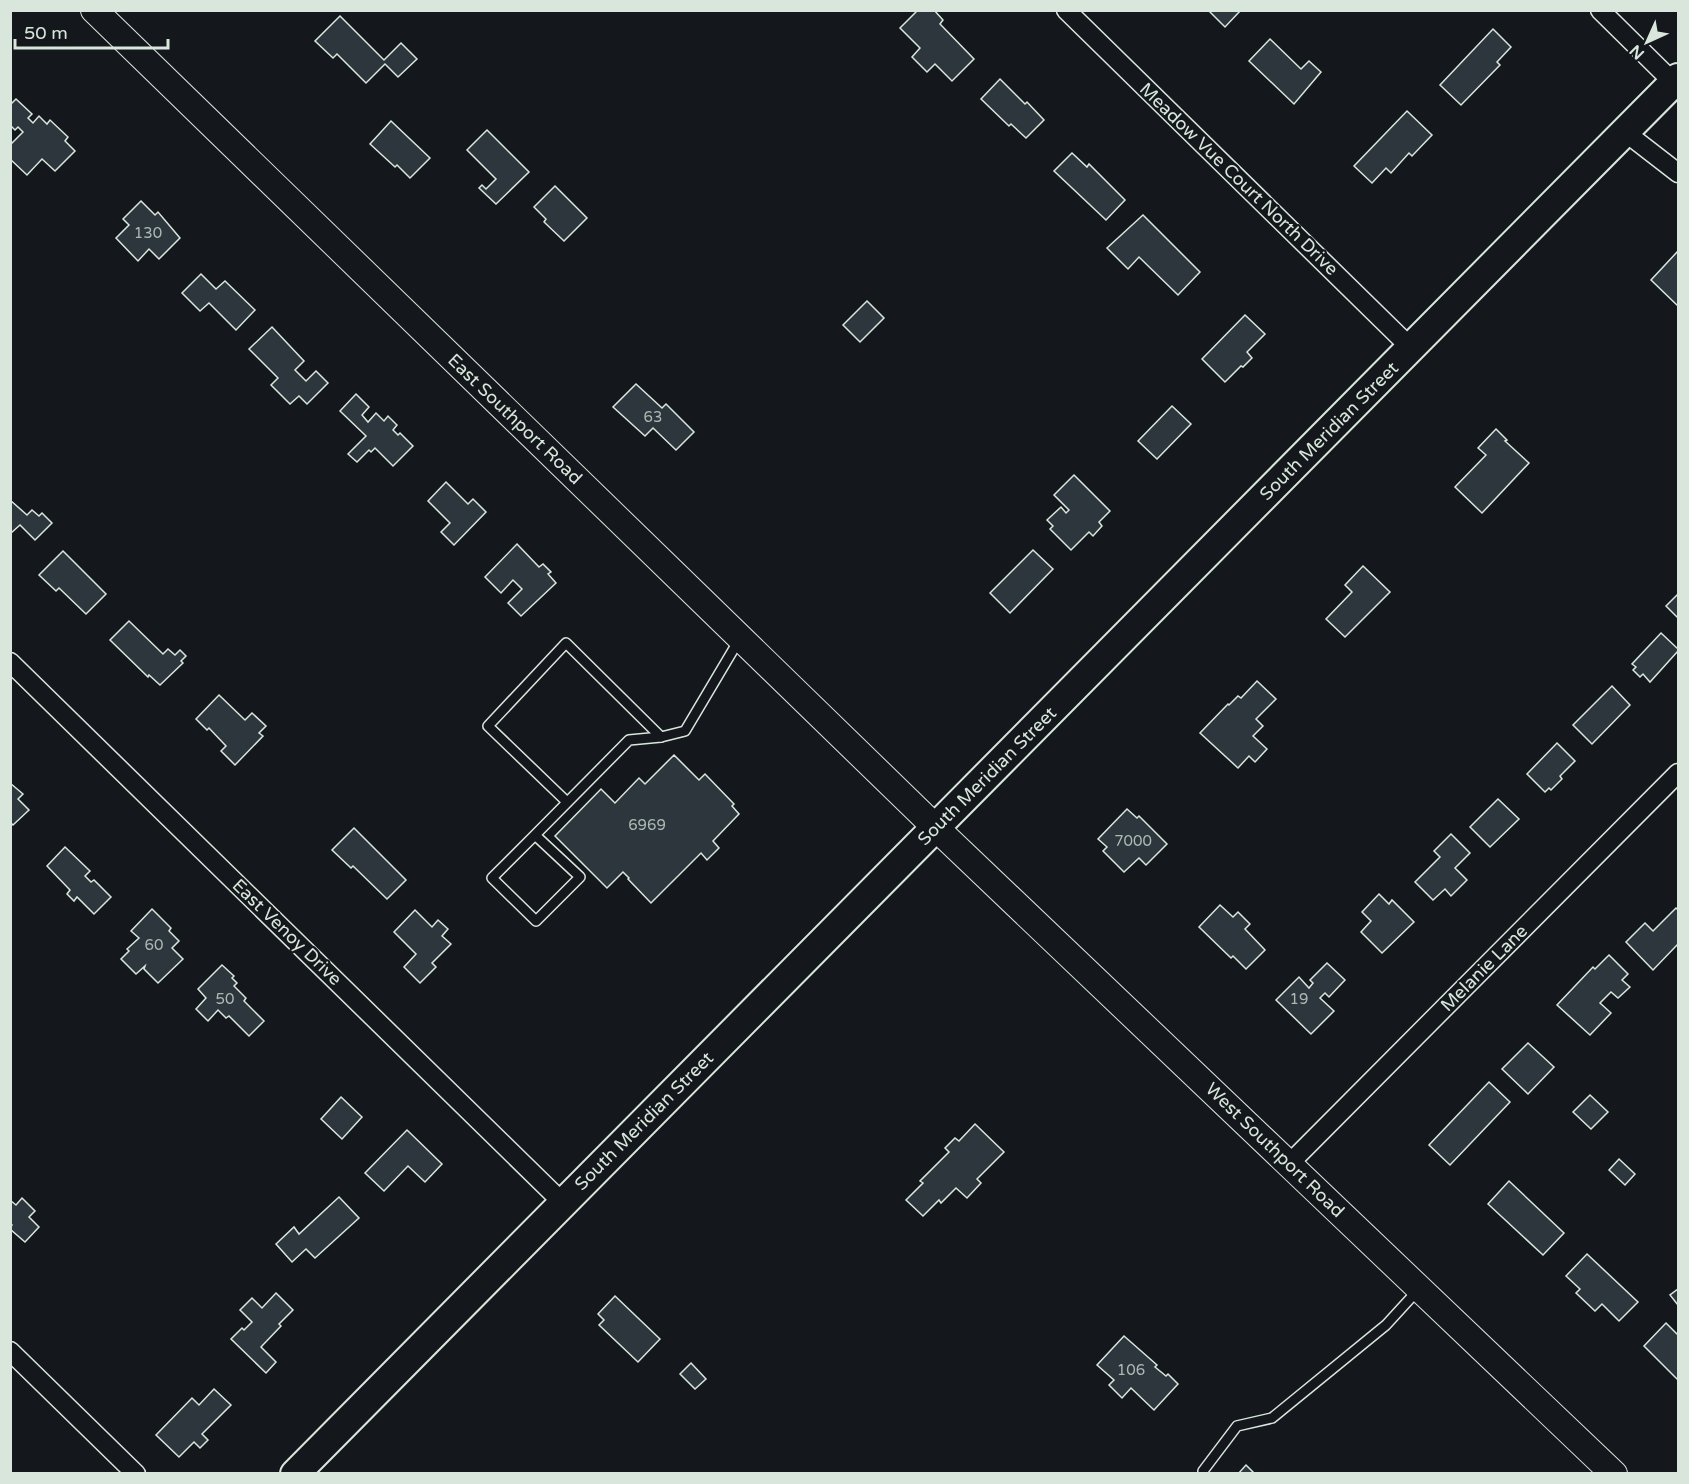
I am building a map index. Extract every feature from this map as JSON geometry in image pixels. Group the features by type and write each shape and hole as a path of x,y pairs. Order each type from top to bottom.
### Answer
{"main road":[{"name":"East Southport Road","path":"94,10 935,827"},
{"name":"South Meridian Street","path":"295,1473 1676,80"},
{"name":"West Southport Road","path":"935,827 1614,1473"}],"street":[{"name":"Meadow Vue Court North Drive","path":"1066,10 1411,348"},
{"path":"1600,10 1676,80"},
{"path":"1625,132 1678,173"},
{"name":"East Venoy Drive","path":"10,662 563,1203"},
{"name":"Melanie Lane","path":"1289,1164 1678,773"},
{"path":"10,1352 136,1473"}],"lane":[{"path":"536,835 579,877 536,921 492,879 629,740 661,737 685,731 740,638"},
{"path":"567,802 488,726 566,643 661,737"},
{"path":"1203,1471 1237,1426 1272,1418 1386,1325 1420,1288"}],"building":[{"path":"918,10 934,10 943,20 940,24 974,59 952,81 935,64 927,72 912,57 920,48 900,28"},
{"path":"1208,10 1241,10 1225,27"},
{"path":"340,16 384,60 401,43 417,59 398,77 385,64 366,83 337,54 333,58 315,41"},
{"path":"1493,29 1511,47 1497,62 1500,65 1461,105 1440,85"},
{"path":"1270,39 1301,69 1309,61 1321,72 1294,104 1249,61"},
{"path":"1000,79 1044,120 1026,138 1011,124 1009,126 981,99"},
{"path":"16,99 32,114 28,118 33,123 39,116 47,124 50,120 68,137 65,141 75,151 55,171 42,159 27,175 10,159 10,145 23,132 18,127 15,130 10,125 10,105"},
{"path":"1407,111 1432,135 1412,156 1409,153 1391,173 1386,168 1372,183 1354,166"},
{"path":"391,121 430,158 410,178 370,144"},
{"path":"487,130 529,172 496,204 479,188 482,185 486,189 496,179 467,150"},
{"path":"1072,153 1087,167 1089,164 1125,200 1106,220 1054,171"},
{"path":"555,186 587,218 564,241 544,222 546,219 534,207"},
{"path":"141,201 155,215 158,212 180,238 159,259 149,249 138,261 116,238 129,225 123,219"},
{"path":"1143,215 1200,272 1178,295 1139,257 1128,269 1107,248"},
{"path":"1678,251 1678,306 1651,280"},
{"path":"201,274 216,289 225,281 255,310 236,330 209,303 200,311 182,293"},
{"path":"867,301 884,318 860,342 843,325"},
{"path":"1245,315 1265,334 1247,352 1252,358 1225,382 1202,359"},
{"path":"272,327 304,361 295,370 306,381 316,371 328,383 307,404 299,396 290,404 271,385 278,378 249,349"},
{"path":"636,384 662,408 666,404 694,432 676,450 653,428 645,436 613,407"},
{"path":"356,394 369,407 362,415 368,422 376,413 384,421 388,416 397,425 393,430 398,435 400,433 413,446 393,466 375,448 371,452 369,450 357,462 348,454 366,436 340,411"},
{"path":"1172,406 1191,424 1157,459 1138,441"},
{"path":"1496,429 1507,440 1505,441 1529,463 1482,513 1455,487 1486,455 1478,448"},
{"path":"1074,475 1110,511 1099,522 1102,526 1093,536 1089,532 1071,550 1050,529 1053,526 1047,520 1061,507 1066,513 1069,510 1054,495"},
{"path":"446,482 468,504 473,499 486,512 454,545 441,532 450,523 428,501"},
{"path":"10,500 27,515 32,510 39,516 42,513 52,523 35,540 20,525 11,533"},
{"path":"517,544 539,567 543,564 551,572 548,574 556,583 521,616 508,603 522,589 513,580 501,593 485,577"},
{"path":"1033,550 1053,569 1010,613 990,593"},
{"path":"63,551 106,594 86,614 59,588 56,591 39,575"},
{"path":"1363,566 1390,592 1345,637 1326,619 1352,592 1345,585"},
{"path":"1678,596 1678,618 1666,606"},
{"path":"129,621 163,654 168,649 175,655 180,650 186,656 181,661 183,663 160,685 149,675 148,677 110,640"},
{"path":"1661,633 1678,651 1650,682 1643,674 1640,677 1633,670 1636,667 1632,664"},
{"path":"1257,681 1276,699 1256,719 1263,726 1253,736 1267,749 1255,762 1249,756 1238,768 1200,733 1228,704 1238,696 1241,698"},
{"path":"1612,686 1630,705 1592,744 1573,725"},
{"path":"219,695 245,720 252,713 266,726 259,733 263,736 235,765 221,751 226,746 209,728 207,730 196,719"},
{"path":"1557,743 1575,761 1560,776 1562,779 1551,790 1549,788 1545,792 1527,774"},
{"path":"674,755 699,780 705,774 734,804 732,806 739,814 713,841 719,848 707,860 701,853 651,903 623,872 607,888 555,836 601,789 615,803 639,778 645,784"},
{"path":"10,783 23,794 18,799 29,810 13,825 10,822"},
{"path":"1498,799 1519,819 1490,847 1470,827"},
{"path":"1127,809 1137,818 1139,816 1167,844 1146,865 1139,858 1124,872 1103,851 1107,847 1098,839"},
{"path":"354,828 406,880 387,899 353,866 351,868 332,850"},
{"path":"1451,834 1470,853 1455,868 1467,880 1451,896 1445,889 1433,900 1415,882 1440,857 1434,851"},
{"path":"65,847 90,871 85,876 91,882 94,880 111,897 94,914 77,897 74,901 67,894 70,890 47,866"},
{"path":"1379,894 1389,904 1392,900 1414,922 1382,953 1361,932 1371,921 1362,912"},
{"path":"1220,905 1233,917 1238,912 1250,924 1245,929 1265,950 1246,969 1199,927"},
{"path":"1676,908 1678,910 1678,944 1653,970 1626,942 1645,923 1653,931"},
{"path":"152,909 171,928 169,931 179,941 172,948 183,959 158,983 144,969 145,966 136,974 121,959 129,951 127,949 139,938 131,931"},
{"path":"415,910 432,927 438,920 448,929 442,936 451,944 432,963 436,967 420,983 404,967 416,954 394,932"},
{"path":"1609,955 1628,974 1622,980 1630,987 1618,998 1611,992 1600,1003 1611,1013 1590,1035 1557,1005 1593,967 1595,969"},
{"path":"1327,963 1345,980 1329,997 1325,993 1320,998 1334,1011 1311,1034 1276,1000 1299,977 1309,988 1313,983 1310,980"},
{"path":"222,965 234,976 232,978 237,983 234,986 246,998 244,1001 264,1021 249,1036 229,1016 226,1018 218,1010 208,1021 196,1009 206,998 198,989"},
{"path":"1528,1043 1554,1067 1528,1094 1502,1069"},
{"path":"1489,1082 1510,1102 1450,1165 1429,1145"},
{"path":"1590,1095 1608,1112 1591,1129 1573,1112"},
{"path":"341,1097 362,1117 342,1139 321,1119"},
{"path":"975,1124 1004,1152 977,1179 981,1183 967,1198 956,1188 941,1203 939,1200 923,1216 906,1200 923,1183 920,1181 949,1152 945,1148 955,1138 959,1141"},
{"path":"407,1130 442,1164 425,1182 408,1166 384,1191 365,1173"},
{"path":"1619,1159 1635,1174 1625,1185 1609,1170"},
{"path":"1509,1181 1564,1233 1543,1255 1488,1204"},
{"path":"339,1197 359,1218 315,1258 306,1249 292,1262 276,1244 294,1227 299,1234"},
{"path":"22,1198 35,1211 29,1217 39,1227 25,1242 10,1229 12,1225 10,1223 10,1200 16,1205"},
{"path":"1587,1254 1638,1302 1619,1321 1602,1304 1595,1311 1576,1293 1580,1289 1566,1276"},
{"path":"1678,1289 1678,1305 1670,1295"},
{"path":"276,1293 293,1310 261,1347 276,1362 266,1373 231,1339 252,1322 240,1310 252,1298 262,1308"},
{"path":"615,1296 660,1339 638,1362 599,1325 604,1320 598,1314"},
{"path":"1666,1323 1678,1335 1678,1380 1644,1346"},
{"path":"1124,1336 1157,1365 1155,1367 1166,1376 1168,1374 1178,1384 1154,1410 1131,1388 1122,1398 1109,1385 1114,1380 1097,1365"},
{"path":"691,1363 706,1379 695,1389 680,1374"},
{"path":"214,1389 231,1405 202,1434 208,1440 200,1448 194,1442 179,1457 156,1435 192,1398 199,1405"},
{"path":"1246,1465 1255,1474 1238,1474"}]}
